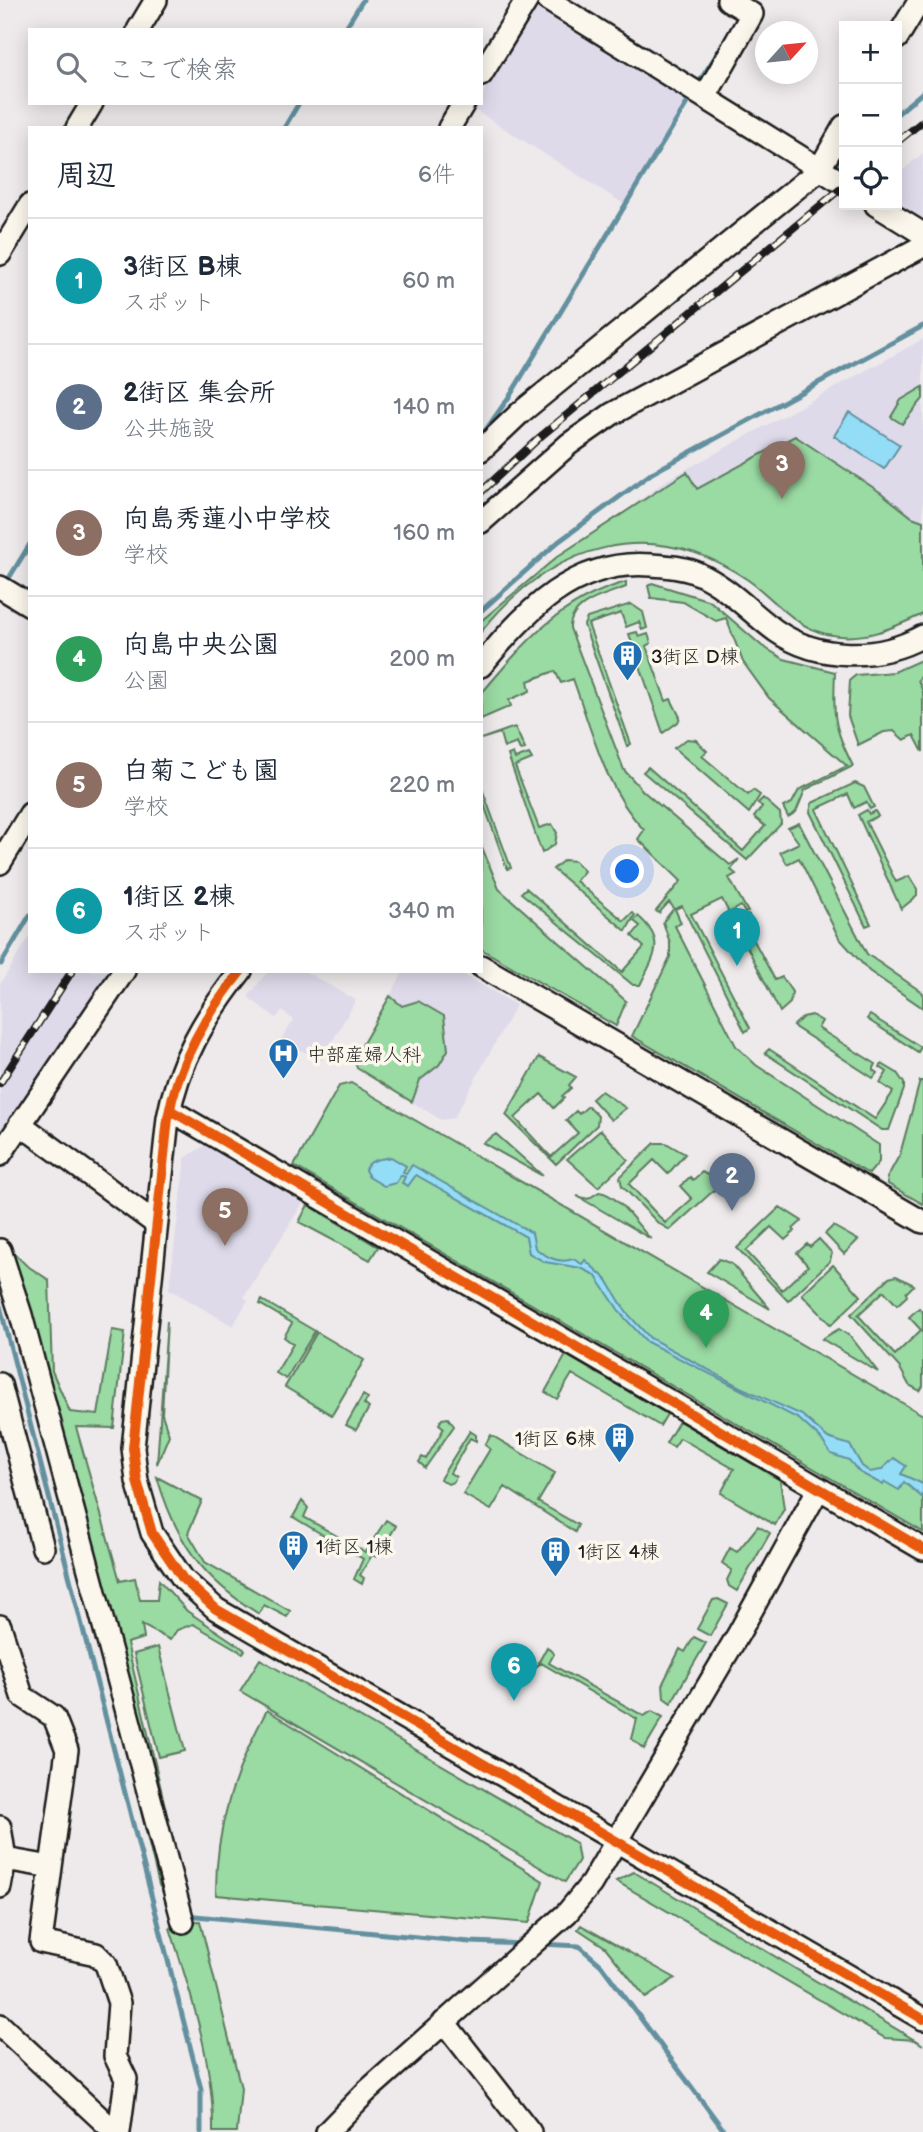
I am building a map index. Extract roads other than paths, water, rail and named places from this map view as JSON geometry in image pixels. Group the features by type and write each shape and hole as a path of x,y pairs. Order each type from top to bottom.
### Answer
{"street":[{"path":"139,28 156,0"},
{"path":"483,72 527,0"},
{"path":"548,0 839,181"},
{"path":"705,97 752,15 728,0"},
{"path":"902,30 920,0"},
{"path":"78,126 91,105"},
{"path":"450,126 463,105"},
{"path":"483,448 520,413 819,170 839,135"},
{"path":"0,254 28,208"},
{"path":"884,210 923,234"},
{"path":"483,520 569,444 612,414 923,246"},
{"path":"483,664 531,610 565,583 591,570 617,564 667,566 697,573 735,596 777,631 809,649 846,655 879,651 911,643 923,636"},
{"path":"0,587 28,604"},
{"path":"0,863 28,817"},
{"path":"483,967 923,1222"},
{"path":"0,1155 123,973"},
{"path":"240,973 183,1060 170,1110 155,1223 133,1448 144,1511 152,1533 177,1570 216,1609 923,2019"},
{"path":"170,1110 923,1549"},
{"path":"20,1124 155,1223"},
{"path":"0,1250 17,1302 183,1922"},
{"path":"0,1384 43,1548"},
{"path":"327,2132 444,2022 567,1913 591,1884 738,1633 818,1488"},
{"path":"0,1626 22,1696 54,1717 65,1739 67,1750 41,1942 96,1954 106,1964 119,2003 115,2056 126,2079 117,2132"},
{"path":"0,1827 5,1859 0,1887"},
{"path":"5,1859 51,1867"},
{"path":"444,2022 530,2132"},
{"path":"0,2025 117,2132"}],"water":[{"path":"849,412 900,445 884,469 834,436"},
{"path":"391,1157 406,1166 403,1172 406,1174 412,1165 532,1233 535,1248 548,1257 562,1261 573,1259 582,1264 585,1260 607,1280 626,1312 650,1338 740,1387 802,1415 828,1438 850,1445 862,1466 870,1472 881,1470 894,1458 906,1466 901,1474 923,1484 923,1498 904,1482 899,1490 859,1472 849,1460 831,1454 821,1439 799,1419 647,1342 622,1315 595,1275 581,1268 545,1262 529,1253 526,1237 416,1175 408,1186 402,1183 405,1177 401,1175 396,1183 384,1186 369,1177 365,1170 370,1163"}],"waterway":[{"path":"345,28 363,0"},
{"path":"699,82 722,46"},
{"path":"902,110 923,92"},
{"path":"483,434 511,394 687,103"},
{"path":"285,126 298,105"},
{"path":"483,609 558,542 652,473 923,326"},
{"path":"6,583 28,547"},
{"path":"1,964 28,918"},
{"path":"0,1306 201,2089 201,2132"},
{"path":"185,1915 470,1942 524,1944"},
{"path":"541,1944 579,1946 601,1965 725,2132"}],"railway":[{"path":"902,138 923,121"},
{"path":"483,490 540,437 839,190"},
{"path":"0,1083 71,973"}],"place":[{"name":"向島秀蓮小中学校","path":"782,499"},
{"name":"3街区 D棟","path":"628,683"},
{"name":"3街区 B棟","path":"737,966"},
{"name":"中部産婦人科","path":"284,1081"},
{"name":"2街区 集会所","path":"732,1211"},
{"name":"白菊こども園","path":"225,1246"},
{"name":"向島中央公園","path":"706,1348"},
{"name":"1街区 6棟","path":"619,1465"},
{"name":"1街区 1棟","path":"293,1573"},
{"name":"1街区 4棟","path":"555,1578"},
{"name":"1街区 2棟","path":"514,1701"}]}
